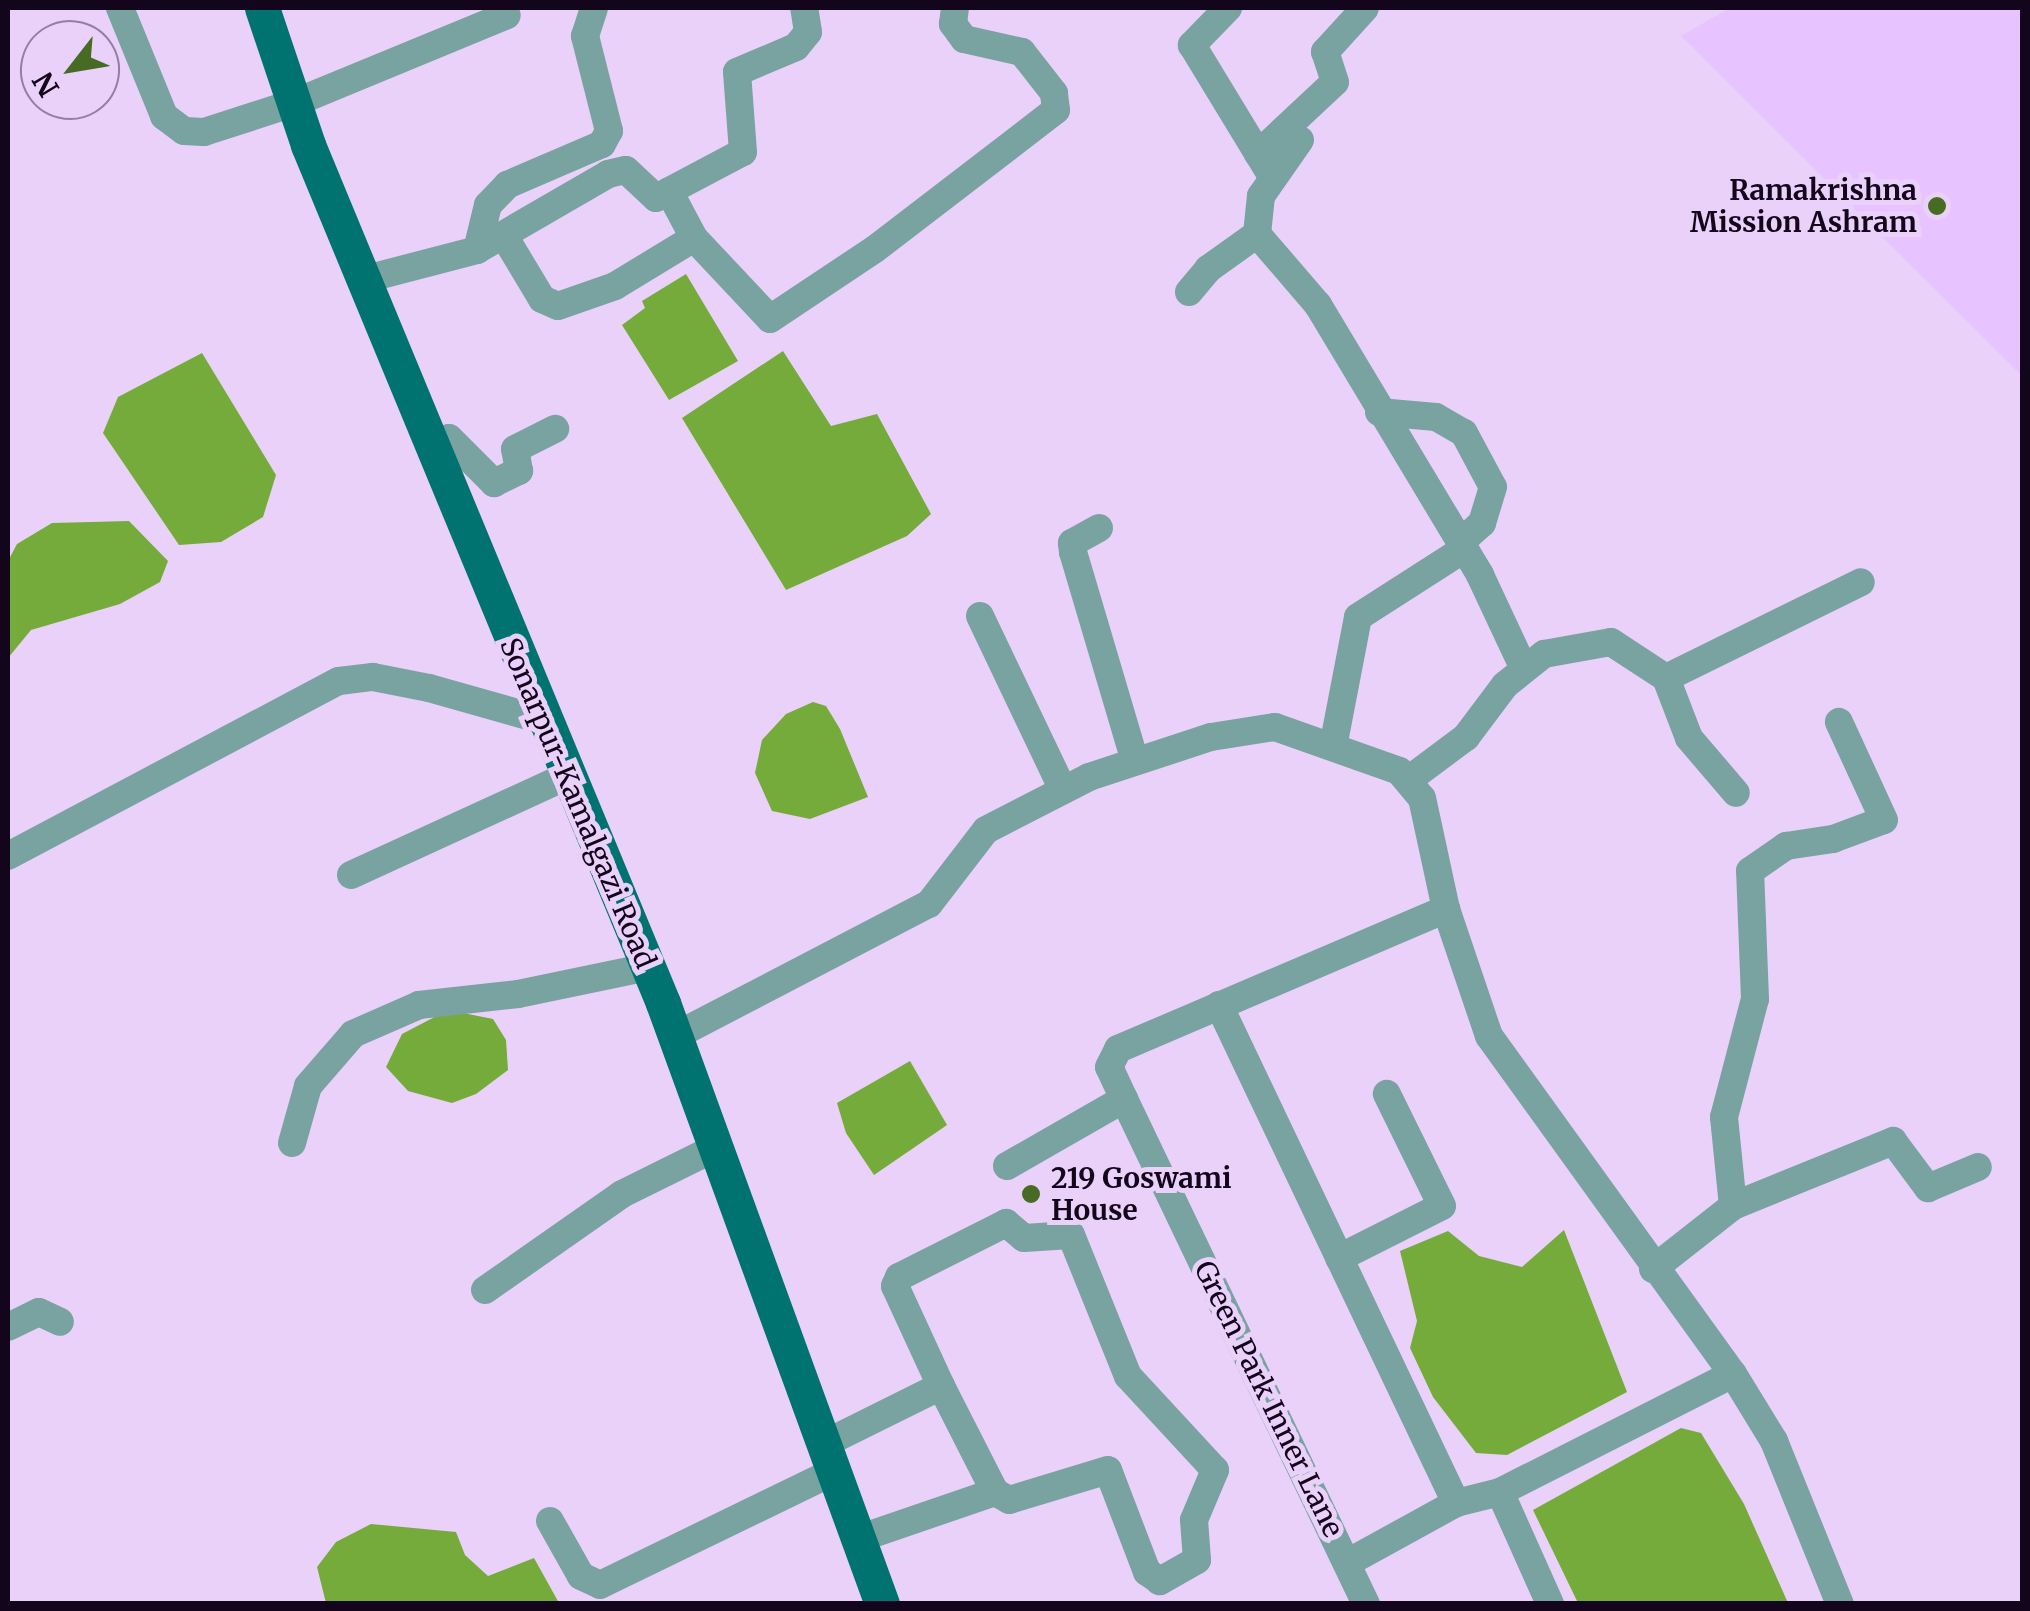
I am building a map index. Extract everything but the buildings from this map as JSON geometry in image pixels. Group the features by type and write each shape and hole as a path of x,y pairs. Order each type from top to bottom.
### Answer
{"main road":[{"name":"Sonarpur-Kamalgazi Road","path":"262,8 362,280 675,1036 882,1604"}],"street":[{"path":"120,8 164,116 184,132 204,132 294,103 507,15"},
{"path":"477,250 482,220 498,192 534,170 576,159 602,144 609,131 586,50 594,8"},
{"path":"362,280 506,239 608,174 626,170 656,198 742,152 737,72 796,48 808,32 804,8"},
{"path":"669,191 694,238 770,319 1042,124 1056,110 1054,92 1022,52 964,39 953,24 955,8"},
{"path":"1228,8 1192,45 1266,166"},
{"path":"1365,8 1325,52 1335,82 1266,166 1257,210 1257,234 1304,284 1462,546 1524,666"},
{"path":"1266,166 1300,140"},
{"path":"1189,292 1208,269 1257,234"},
{"path":"506,239 542,300 558,306 615,286 694,238"},
{"path":"1333,747 1358,617 1462,546 1482,523 1493,487 1464,433 1436,416 1379,412"},
{"path":"430,445 449,438 494,483 519,471 515,449 555,429"},
{"path":"1099,528 1072,542 1073,552 1136,762"},
{"path":"1666,678 1861,582"},
{"path":"980,616 1063,790"},
{"path":"1411,778 1466,736 1524,666 1570,646 1610,642 1666,678 1689,738 1736,793"},
{"path":"8,856 339,682 372,677 429,688 542,720"},
{"path":"1733,1206 1724,1117 1754,999 1750,871 1786,846 1833,839 1884,820 1839,722"},
{"path":"675,1036 928,904 986,830 1063,790 1136,762 1262,728 1333,747 1411,778 1422,798 1446,909 1489,1036 1653,1269 1734,1374 1774,1441 1840,1604"},
{"path":"351,875 569,775"},
{"path":"1446,909 1219,1005 1456,1503"},
{"path":"292,1143 308,1086 353,1034 450,998 518,994 648,967"},
{"name":"Green Park Inner Lane","path":"1219,1005 1110,1056 1124,1099 1366,1604"},
{"path":"1339,1258 1442,1206 1386,1094"},
{"path":"1008,1166 1124,1099"},
{"path":"1653,1269 1733,1206 1893,1141 1928,1188 1978,1167"},
{"path":"485,1290 622,1194 715,1148"},
{"path":"1000,1224 1012,1225 1024,1238 1065,1233 1078,1248 1128,1376 1215,1470 1194,1520 1197,1560 1160,1581 1147,1572 1108,1470 1009,1500 995,1492 895,1299 899,1277 1000,1224"},
{"path":"8,1327 39,1312 60,1322"},
{"path":"1347,1562 1456,1503 1500,1492 1734,1374"},
{"path":"550,1521 581,1576 600,1585 827,1459 942,1386"},
{"path":"858,1539 995,1492"},
{"path":"1500,1492 1550,1604"}],"shaded area":[{"name":"Ramakrishna Mission Ashram","path":"1730,8 2022,8 2022,376 1681,36"},
{"path":"686,274 738,361 669,400 622,325 645,308 642,301"},
{"path":"783,351 831,426 877,414 931,514 907,536 786,590 682,418"},
{"path":"202,353 276,475 263,517 221,542 179,545 103,433 118,397"},
{"path":"129,521 168,561 160,582 120,604 31,630 8,658 8,561 17,544 52,523"},
{"path":"813,702 826,706 840,729 868,797 810,819 772,811 755,773 762,740 786,714"},
{"path":"448,1010 493,1019 506,1040 508,1070 476,1094 452,1103 408,1091 386,1067 402,1034"},
{"path":"910,1061 947,1125 874,1175 846,1133 837,1103"},
{"path":"1564,1230 1627,1392 1507,1455 1476,1453 1433,1397 1410,1348 1417,1321 1400,1251 1448,1231 1479,1256 1522,1267"},
{"path":"1681,1428 1701,1433 1744,1504 1788,1603 1578,1603 1533,1510"},
{"path":"371,1524 456,1532 465,1555 488,1576 534,1558 559,1603 326,1603 317,1567 336,1542"}],"place":[{"name":"Ramakrishna Mission Ashram","path":"1937,206"},
{"name":"219 Goswami House","path":"1031,1194"}]}
